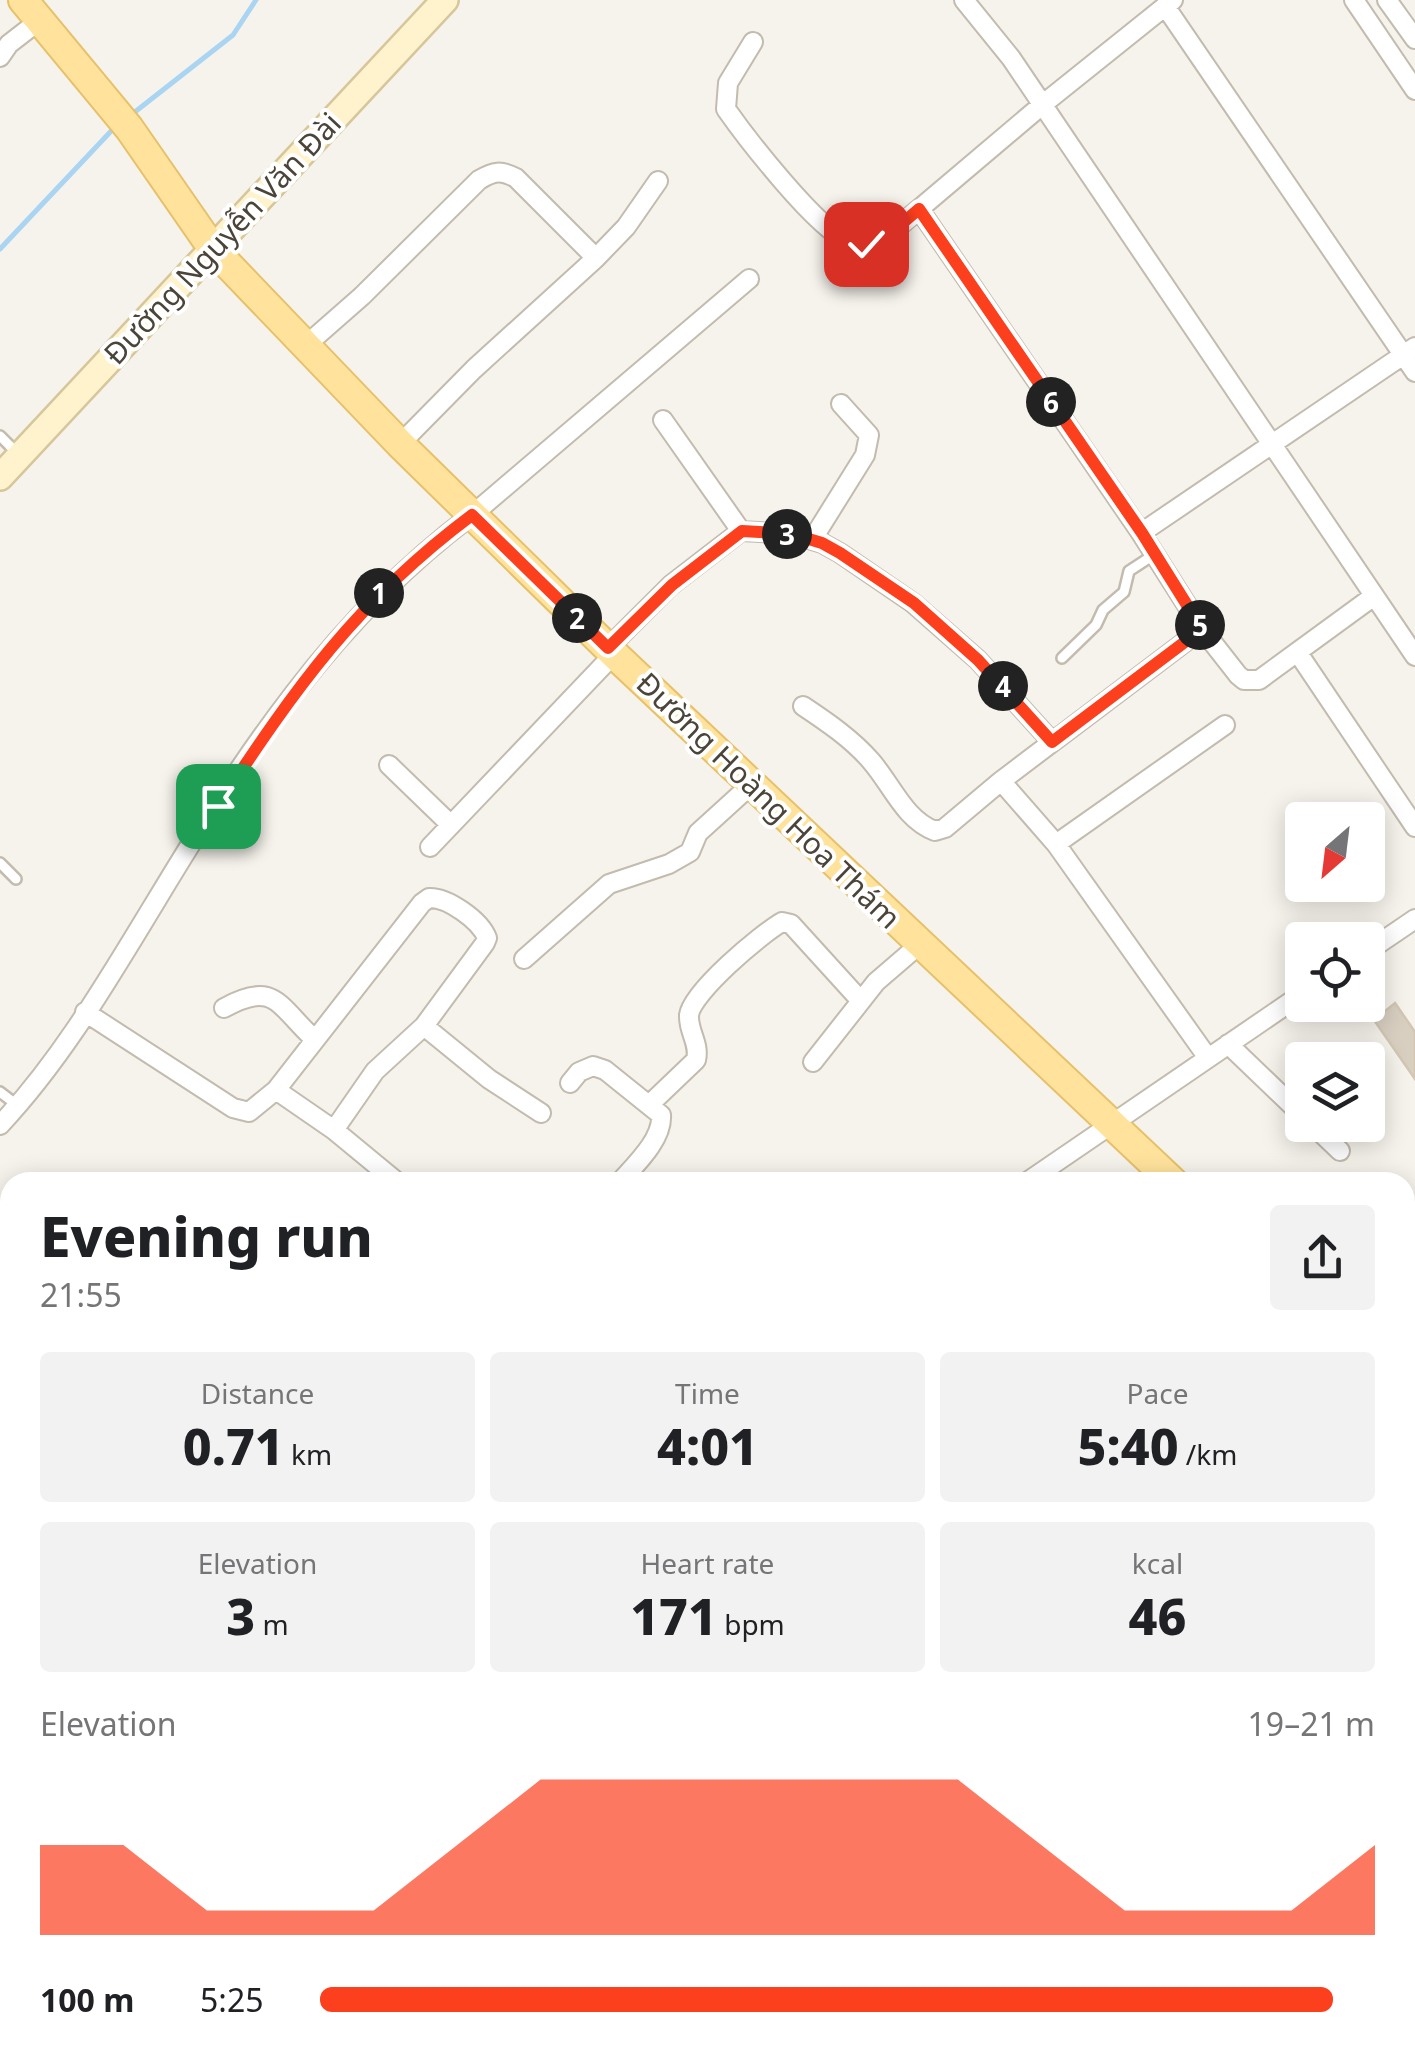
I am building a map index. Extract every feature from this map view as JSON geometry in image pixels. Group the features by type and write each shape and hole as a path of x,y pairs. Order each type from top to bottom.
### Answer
{"main road":[{"name":"Đường Hoàng Hoa Thám","path":"32,10 122,120 213,250 400,444 611,651 1162,1172"}],"street":[{"name":"Đường Nguyễn Văn Đài","path":"0,477 445,0"},
{"path":"964,0 1011,58 1415,656"},
{"path":"1415,39 1388,0 1360,8 1415,90"},
{"path":"753,42 728,84 726,109 825,227 852,242 866,244 892,232 1169,3 1409,351 1415,372"},
{"path":"0,58 32,10"},
{"path":"305,346 492,172 516,178 596,258"},
{"path":"400,444 474,368 596,258 626,227 658,181"},
{"path":"919,209 1142,533 1202,629 1244,680 1259,680 1374,596"},
{"path":"0,1125 86,1012 278,714 330,646 374,597 430,546 472,515 749,279"},
{"path":"1142,533 1409,351"},
{"path":"812,540 864,455 868,441 869,435 841,404"},
{"path":"663,420 742,531"},
{"path":"430,847 672,585 742,531 792,534 812,540 840,553 914,603 978,660 1052,742"},
{"path":"803,706 840,731 871,761 913,818 935,831 945,828 1001,780 1202,629"},
{"path":"1298,653 1415,827"},
{"path":"1056,844 1225,725"},
{"path":"389,764 451,825"},
{"path":"1001,780 1056,844 1208,1058"},
{"path":"524,959 609,884 690,852 698,833 753,783"},
{"path":"86,1012 241,1111 257,1108 276,1090 422,903 436,896 483,928 487,938 424,1026 375,1071 334,1130"},
{"path":"1385,939 1415,919"},
{"path":"650,1104 696,1060 698,1044 689,1022 694,1002 782,922 791,924 862,1001"},
{"path":"813,1062 876,982 919,944"},
{"path":"224,1008 258,993 269,996 313,1038"},
{"path":"1041,1172 1285,1005"},
{"path":"424,1026 489,1079 541,1113"},
{"path":"1228,1044 1285,1099"},
{"path":"570,1083 579,1072 593,1066 605,1070 661,1115 662,1126 628,1172"},
{"path":"276,1090 385,1172"},
{"path":"1331,1142 1340,1151"}],"lane":[{"path":"0,436 20,456"},
{"path":"1062,658 1124,592 1133,567 1155,554"},
{"path":"0,863 16,879"},
{"path":"0,1092 17,1105"}],"building":[{"path":"1395,1003 1415,1032 1415,1079 1375,1022 1385,1022 1385,1011"}],"waterway":[{"path":"131,115 233,35 256,0"},
{"path":"0,249 114,128"}],"route":[{"path":"218,806 278,714 330,646 374,597 430,546 472,515 608,648 672,585 742,531 792,534 822,543 914,603 978,660 1052,742 1202,629 1142,533 919,209 879,241 866,244"}]}
